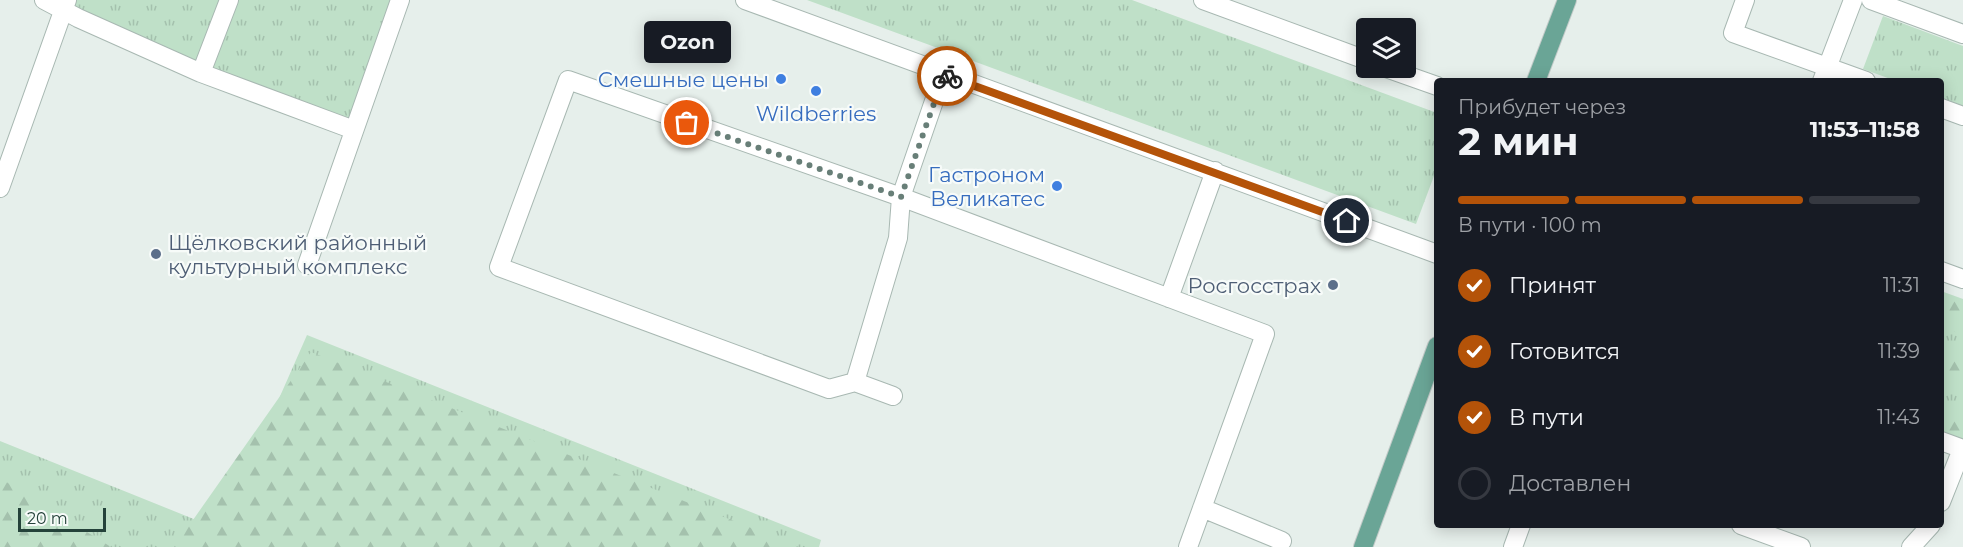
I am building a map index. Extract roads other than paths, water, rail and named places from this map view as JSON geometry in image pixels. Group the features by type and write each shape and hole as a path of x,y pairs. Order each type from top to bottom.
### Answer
{"main road":[{"path":"1537,78 1567,0"},
{"path":"1363,547 1434,354"}],"street":[{"path":"44,0 65,4 78,18 201,73 354,130"},
{"path":"201,73 230,0"},
{"path":"307,265 400,0"},
{"path":"745,0 944,75 1215,171 1434,253"},
{"path":"1204,0 1356,56"},
{"path":"1745,0 1733,33 1825,74 1848,78"},
{"path":"1825,74 1853,0"},
{"path":"1871,0 1963,34"},
{"path":"0,188 65,4"},
{"path":"855,382 898,238 901,197 944,75"},
{"path":"1414,78 1434,85"},
{"path":"893,396 855,382 829,389 499,267 568,80 901,197 1265,334 1188,547"},
{"path":"1944,109 1963,117"},
{"path":"1169,298 1215,171"},
{"path":"1944,273 1963,279"},
{"path":"1944,442 1963,449 1944,495"},
{"path":"1202,508 1282,541"},
{"path":"1513,547 1520,528"},
{"path":"1749,528 1801,547"},
{"path":"1911,547 1928,528"}],"place":[{"name":"Смешные цены","path":"781,79"},
{"name":"Wildberries","path":"816,91"},
{"name":"Ozon","path":"687,123"},
{"name":"Гастроном Великатес","path":"1057,186"},
{"name":"Щёлковский районный культурный комплекс","path":"156,254"},
{"name":"Росгосстрах","path":"1333,285"}]}
